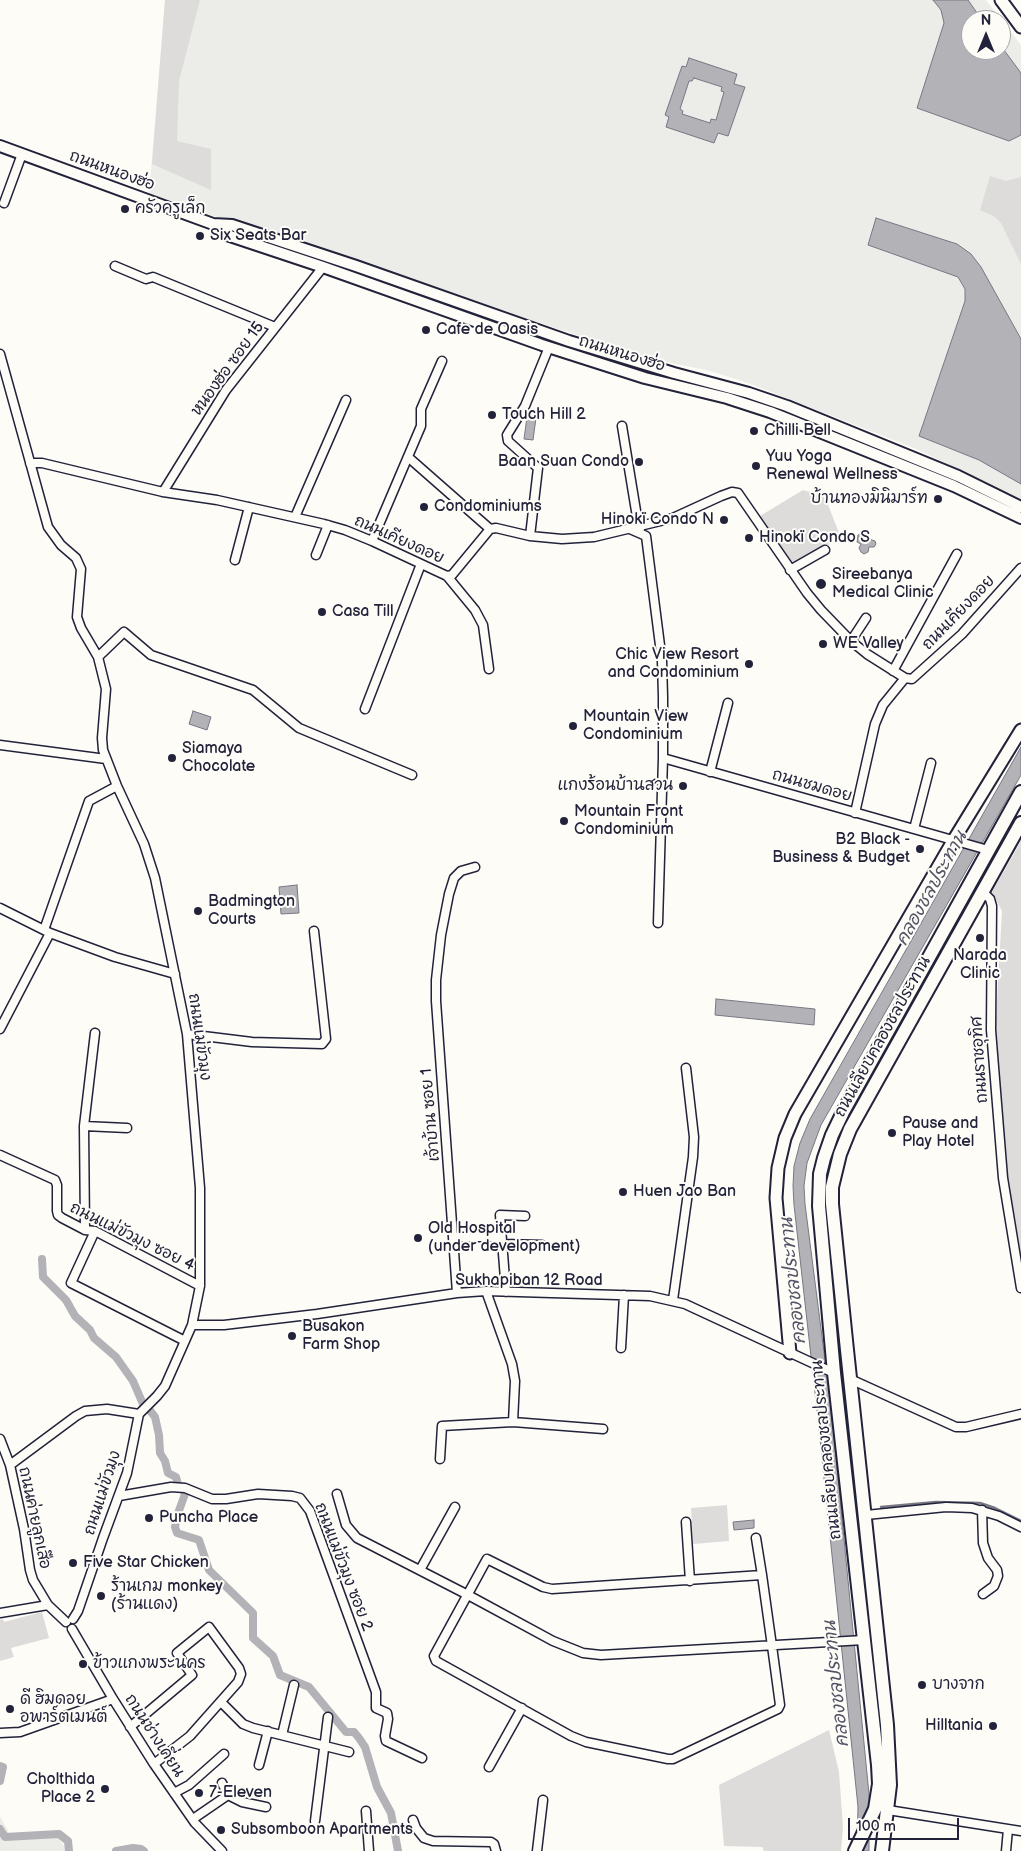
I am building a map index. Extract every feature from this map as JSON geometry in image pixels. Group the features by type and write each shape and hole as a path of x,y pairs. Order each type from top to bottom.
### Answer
{"main road":[{"path":"1001,0 1021,27"},
{"path":"793,1355 776,1198 776,1183 783,1144 795,1114 953,841 1021,730"},
{"name":"ถนนเลียบคลองชลประทาน","path":"882,1851 882,1809 878,1765 834,1373 819,1206 819,1187 824,1158 844,1110 1021,792"},
{"name":"ถนนเลียบคลองชลประทาน","path":"855,1851 882,1809 890,1785 887,1725 832,1204 832,1187 840,1154 850,1129 1021,823"},
{"path":"970,884 982,892"},
{"path":"833,1350 837,1365 842,1370 847,1366 847,1350"},
{"path":"841,1431 848,1416 846,1388 851,1385"}],"street":[{"name":"ถนนหนองฮ่อ","path":"0,146 214,224 232,225 369,271 557,338 749,393 787,406 958,476 1021,507"},
{"path":"4,203 22,154"},
{"name":"ถนนหนองฮ่อ","path":"214,224 227,235 553,349 645,378 727,398 783,417 954,486 1021,518"},
{"path":"115,266 146,279 153,277 274,327"},
{"name":"หนองฮ่อ ซอย 15","path":"163,492 226,390 323,267"},
{"path":"365,282 369,271"},
{"path":"530,536 538,468 508,441 507,435 525,406 557,338"},
{"name":"ถนนแม่ขัวมุง","path":"0,354 48,527 61,545 76,558 81,569 78,617 81,628 98,658 106,689 102,738 106,759 144,844 155,878 188,1034 200,1188 200,1286 192,1325 165,1386 139,1414 127,1473 91,1576 70,1621 76,1625 72,1629"},
{"path":"372,541 421,426 421,409 425,396 442,361"},
{"path":"295,517 346,400"},
{"path":"783,417 787,406"},
{"path":"622,426 640,528"},
{"path":"408,457 490,529 496,528 530,536 576,539 594,538 640,528 673,518 732,492 738,493 790,570 821,610 851,641 905,678 883,705 875,724 855,813"},
{"name":"ถนนเคียงดอย","path":"30,463 42,463 163,492 328,525 372,541 447,576 452,575 490,529"},
{"path":"235,560 250,508"},
{"path":"316,555 328,525"},
{"path":"629,529 646,536 662,661 663,697 658,924"},
{"path":"790,570 825,550"},
{"path":"893,671 957,554"},
{"path":"365,709 421,564"},
{"name":"ถนนเคียงดอย","path":"905,678 912,679 962,634 1021,568"},
{"path":"447,576 475,610 483,625 489,669"},
{"path":"851,641 866,618"},
{"path":"98,658 124,632 151,655 253,690 299,728 412,775"},
{"path":"710,772 728,703"},
{"path":"0,745 106,759"},
{"name":"ถนนชมดอย","path":"662,758 988,850"},
{"path":"914,829 931,763"},
{"path":"0,1029 47,932 89,801 117,786"},
{"name":"เจ้าบ้าน ซอย 1","path":"457,1293 436,980 441,935 454,878 461,870 474,868"},
{"name":"ถนนราชอุทิศ","path":"982,892 990,899 992,906 992,1040 1003,1178 1021,1288"},
{"path":"0,908 47,932 115,957 175,974"},
{"path":"188,1034 252,1042 322,1044 326,1040 314,932"},
{"path":"85,1230 84,1126 95,1034"},
{"path":"673,1300 693,1157 694,1136 686,1068"},
{"path":"84,1126 127,1128"},
{"name":"ถนนแม่ขัวมุง ซอย 4","path":"0,1155 56,1180 58,1215 85,1230 95,1231 200,1286"},
{"path":"506,1292 500,1215 525,1216"},
{"path":"95,1231 71,1283 185,1341"},
{"path":"454,1237 542,1245"},
{"path":"486,1291 512,1364 515,1381 513,1422"},
{"name":"Sukhapiban 12 Road","path":"192,1325 224,1325 457,1293 486,1291 650,1296 685,1304 834,1373"},
{"path":"621,1348 624,1295"},
{"path":"851,1385 956,1427 966,1427 1021,1414"},
{"path":"10,1465 85,1411 107,1409 139,1414"},
{"path":"440,1459 442,1426 513,1422 602,1429"},
{"name":"ถนนค่ายลูกเสือ","path":"0,1439 10,1465 24,1529 30,1570 38,1590 48,1605 70,1621"},
{"name":"ถนนแม่ขัวมุง ซอย 2","path":"118,1496 171,1487 185,1488 212,1498 226,1499 258,1494 300,1498 310,1512 376,1692 376,1708 388,1713 384,1736 386,1741 422,1758"},
{"path":"337,1494 346,1525 357,1538 553,1641 583,1653 600,1655 864,1640"},
{"path":"420,1570 455,1507"},
{"path":"866,1515 946,1507 972,1508 999,1516 1021,1528"},
{"path":"982,1510 983,1543 988,1558 997,1570 998,1576 994,1586 983,1594"},
{"path":"686,1522 690,1580"},
{"path":"756,1538 762,1575 780,1705 778,1709 673,1759 586,1742 571,1736 436,1661 434,1656 487,1559 543,1587 552,1589 762,1575"},
{"path":"0,1613 48,1605"},
{"path":"130,1727 192,1675 177,1653 209,1627 239,1668 241,1674 238,1682 190,1736 154,1764"},
{"name":"ถนนช่างเคี่ยน","path":"72,1629 154,1764 192,1819 222,1851"},
{"path":"282,1735 294,1685"},
{"path":"0,1733 20,1732 113,1698"},
{"path":"221,1702 243,1724 349,1752"},
{"path":"489,1767 522,1708"},
{"path":"315,1821 328,1717"},
{"path":"259,1765 268,1732"},
{"path":"174,1793 209,1768 224,1754"},
{"path":"222,1783 228,1795 242,1802 266,1807"},
{"path":"192,1819 228,1795"},
{"path":"537,1851 543,1800"},
{"path":"882,1809 1021,1831"},
{"path":"366,1811 369,1851"},
{"path":"413,1820 416,1828 424,1838 433,1841 491,1842 494,1844 496,1851"},
{"path":"1006,1851 1008,1828"}],"shaded area":[{"path":"165,0 986,0 994,10 961,10 961,60 1011,60 1011,32 1021,45 1021,499 914,448 748,383 710,371 647,358 149,195"},
{"path":"165,0 200,0 179,81 177,141 211,149 211,190 152,164"},
{"path":"933,0 968,0 975,10 961,10 961,60 1011,60 1021,73 1021,135 1009,141 917,108 944,23 941,10"},
{"path":"689,58 737,74 734,84 745,87 728,136 718,133 714,143 666,127 669,117 665,115 682,66 686,67","holes":["694,78 722,87 721,91 724,92 716,120 711,119 710,123 682,114 683,111 680,109 689,81 692,81"]},
{"path":"990,176 1006,181 1021,177 1021,264 1001,223 995,217 980,210"},
{"path":"876,218 957,244 971,254 981,267 1021,339 1021,484 979,460 919,436 965,301 965,289 958,277 868,245"},
{"path":"527,417 536,418 533,440 524,439"},
{"path":"803,490 825,497 841,538 792,565 760,516"},
{"path":"860,534 866,538 868,536 876,544 874,547 869,547 868,552 864,554 859,548 861,544 857,542 858,535"},
{"path":"193,711 211,717 207,730 189,724"},
{"path":"1021,747 1021,775 821,1125 807,1163 804,1186 805,1204 831,1407 869,1794 869,1851 857,1851 858,1807 794,1205 794,1166 800,1143 810,1119"},
{"path":"1021,841 1021,1260 1006,1171 995,1037 1002,911 992,892"},
{"path":"297,885 299,913 281,914 279,887"},
{"path":"716,999 815,1009 814,1025 715,1015"},
{"path":"727,1505 729,1541 693,1544 691,1508"},
{"path":"754,1520 754,1528 734,1530 733,1522"},
{"path":"42,1612 49,1638 11,1648 14,1657 0,1661 0,1620 3,1619 4,1622"},
{"path":"829,1730 839,1772 843,1827 841,1851 764,1851 762,1847 724,1846 719,1785"},
{"path":"0,1817 10,1834 58,1838 68,1851 0,1851"}],"waterway":[{"path":"42,1259 43,1277 66,1300 75,1316 90,1330 94,1338 116,1357 133,1381 143,1404"},
{"path":"148,1408 155,1417 160,1453 165,1461 168,1473 176,1477 178,1484 185,1494 177,1516 175,1527 177,1533 199,1540 209,1570 253,1613 253,1638 273,1656 280,1675 309,1687 346,1732 354,1732 359,1738 365,1747 377,1787 391,1813 398,1851"},
{"path":"881,1507 936,1502 980,1503 1021,1521"},
{"path":"0,1766 3,1767 0,1781"},
{"path":"0,1829 5,1837 59,1834 68,1841 69,1851"},
{"path":"116,1851 133,1848 144,1851"}],"place":[{"name":"ครัวครูเล็ก","path":"125,209"},
{"name":"Six Seats Bar","path":"200,236"},
{"name":"Cafe de Oasis","path":"426,330"},
{"name":"Touch Hill 2","path":"492,415"},
{"name":"Chilli Bell","path":"754,431"},
{"name":"Baan Suan Condo","path":"639,462"},
{"name":"Yuu Yoga Renewal Wellness","path":"756,466"},
{"name":"บ้านทองมินิมาร์ท","path":"938,499"},
{"name":"Condominiums","path":"424,507"},
{"name":"Hinokï Condo N","path":"724,520"},
{"name":"Hinokï Condo S","path":"749,538"},
{"name":"Sireebanya Medical Clinic","path":"821,584"},
{"name":"Casa Till","path":"322,612"},
{"name":"WE Valley","path":"823,644"},
{"name":"Chic View Resort and Condominium","path":"749,664"},
{"name":"Mountain View Condominium","path":"573,726"},
{"name":"Siamaya Chocolate","path":"172,758"},
{"name":"แกงร้อนบ้านสวน","path":"683,786"},
{"name":"Mountain Front Condominium","path":"564,821"},
{"name":"B2 Black - Business & Budget","path":"920,849"},
{"name":"Badmington Courts","path":"198,911"},
{"name":"Narada Clinic","path":"980,938"},
{"name":"Pause and Play Hotel","path":"892,1133"},
{"name":"Huen Jao Ban","path":"623,1192"},
{"name":"Old Hospital (under development)","path":"418,1238"},
{"name":"Busakon Farm Shop","path":"292,1336"},
{"name":"Puncha Place","path":"149,1518"},
{"name":"Five Star Chicken","path":"73,1563"},
{"name":"ร้านเกม monkey (ร้านแดง)","path":"101,1596"},
{"name":"ข้าวแกงพระนคร","path":"83,1664"},
{"name":"บางจาก","path":"922,1685"},
{"name":"ดี ฮิมดอย อพาร์ตเมนต์","path":"10,1709"},
{"name":"Hilltania","path":"993,1726"},
{"name":"Cholthida Place 2","path":"105,1789"},
{"name":"7-Eleven","path":"199,1793"},
{"name":"Subsomboon Apartments","path":"221,1830"}],"water label":[{"name":"คลองชลประทาน","path":"932,889"},
{"name":"คลองชลประทาน","path":"794,1281"},
{"name":"คลองชลประทาน","path":"837,1684"}]}
